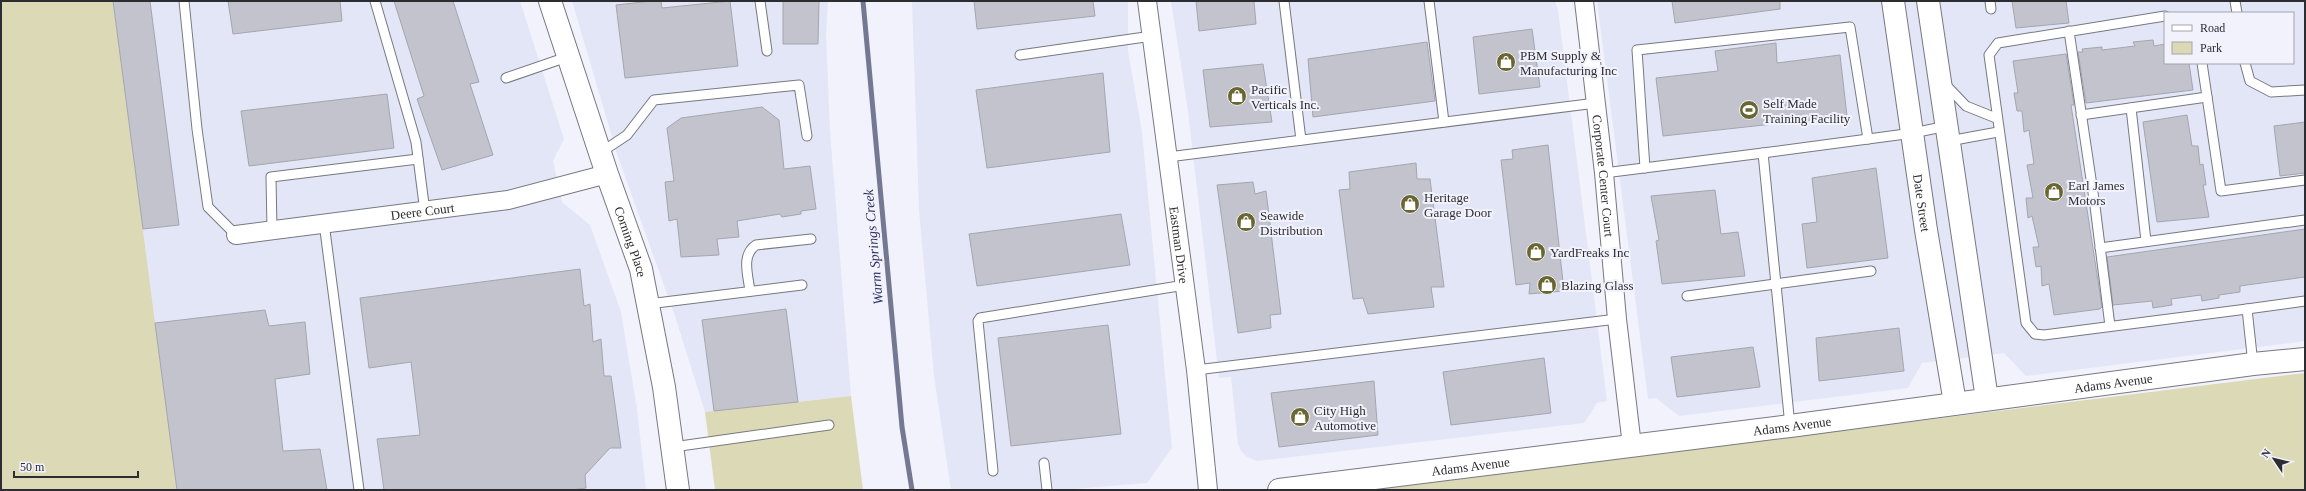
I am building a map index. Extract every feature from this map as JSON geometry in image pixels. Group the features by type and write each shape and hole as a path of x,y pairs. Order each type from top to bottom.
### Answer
{"street":[{"name":"Corning Place","path":"550,1 567,57 641,269 673,447 678,490"},
{"name":"Eastman Drive","path":"1147,1 1196,370 1208,490"},
{"name":"Corporate Center Court","path":"1584,1 1604,173 1617,319 1632,446"},
{"name":"Date Street","path":"1893,1 1926,230 1955,404"},
{"path":"1928,1 1987,399"},
{"name":"Deere Court","path":"236,235 324,223 425,212 508,200 607,174"},
{"name":"Adams Avenue","path":"1279,490 1790,426 2253,364 2305,359"}],"lane":[{"path":"184,1 197,129 208,207 236,235"},
{"path":"375,1 416,142 425,212"},
{"path":"760,1 767,51"},
{"path":"1284,1 1301,140"},
{"path":"1429,1 1444,122"},
{"path":"2235,1 2237,12"},
{"path":"2164,16 1998,42 1989,55 1996,118 2026,323 2035,334 2044,335 2305,301"},
{"path":"1645,168 1637,50 1850,27 1868,139"},
{"path":"2069,32 2110,326"},
{"path":"1020,55 1152,36"},
{"path":"506,78 567,57"},
{"path":"2202,64 2221,191 2305,180"},
{"path":"2245,64 2250,81 2271,92 2305,90"},
{"path":"1940,78 1966,106 1996,118"},
{"path":"600,153 627,135 654,100 799,85 807,136"},
{"path":"2081,115 2207,97"},
{"path":"1168,156 1596,103"},
{"path":"2131,108 2146,241"},
{"path":"1604,173 1913,133 1948,134 1998,132"},
{"path":"1763,153 1790,426"},
{"path":"272,230 271,177 418,159"},
{"path":"2100,248 2305,220"},
{"path":"324,223 359,490"},
{"path":"750,291 746,258 750,249 756,245 811,239"},
{"path":"1687,296 1777,285 1871,271"},
{"path":"648,304 802,285"},
{"path":"993,471 978,321 980,318 1185,285"},
{"path":"2247,309 2253,364"},
{"path":"1196,370 1617,319"},
{"path":"673,447 829,425"},
{"path":"1044,463 1047,490"}],"shaded area":[{"path":"113,1 520,1 564,139 553,161 562,202 590,225 621,312 637,409 646,490 177,490"},
{"path":"572,1 828,1 826,33 830,131 851,396 705,412 675,316 617,154"},
{"path":"912,1 1128,1 1128,51 1142,132 1172,448 1147,483 1062,490 951,490 934,376 919,210"},
{"path":"1171,1 1555,1 1558,10 1607,401 1597,403 1584,423 1257,461 1247,457 1241,451 1238,444 1231,377 1219,378 1188,111"},
{"path":"1597,1 2305,1 2305,341 2026,376 2004,353 1922,363 1908,388 1679,416 1656,398 1648,399"}],"green space":[{"path":"1,1 113,1 177,490 1,490"},
{"path":"2305,373 2305,490 1360,490"},
{"path":"851,396 863,490 715,490 705,412"}],"building":[{"path":"113,1 150,1 179,225 143,229"},
{"path":"228,1 340,1 342,21 233,34"},
{"path":"394,1 453,1 479,82 470,84 493,155 442,170 417,99 424,96"},
{"path":"661,1 662,8 730,1 738,66 625,78 616,5"},
{"path":"783,1 819,1 818,44 783,44"},
{"path":"974,1 1093,1 1095,16 977,29"},
{"path":"1196,1 1254,1 1256,24 1199,31"},
{"path":"1672,1 1780,1 1780,9 1675,23"},
{"path":"2012,1 2066,1 2069,23 2016,28"},
{"name":"PBM Supply & Manufacturing Inc","path":"1532,29 1540,87 1479,94 1473,37"},
{"path":"2153,40 2154,46 2164,44 2164,64 2189,64 2193,90 2086,103 2078,52 2083,52 2082,49 2102,47 2102,50 2135,46 2133,42"},
{"path":"1427,42 1435,101 1313,117 1308,59"},
{"path":"1776,43 1777,63 1840,55 1847,116 1663,136 1656,78 1718,71 1715,51"},
{"path":"2066,54 2074,105 2071,105 2102,307 2100,309 2054,315 2049,284 2042,286 2041,266 2036,267 2033,247 2039,247 2032,216 2028,218 2026,198 2033,198 2027,165 2034,164 2029,130 2024,132 2022,111 2017,111 2014,93 2018,93 2013,61"},
{"name":"Pacific Verticals Inc.","path":"1263,64 1272,122 1210,127 1203,70"},
{"path":"1103,73 1110,152 987,168 976,90"},
{"path":"387,94 394,148 249,166 241,111"},
{"path":"762,107 779,120 784,169 810,166 816,209 801,211 801,214 782,217 780,214 737,221 739,237 717,239 719,255 681,257 677,219 669,221 665,182 674,181 667,128 681,118"},
{"path":"2187,115 2192,146 2198,146 2200,165 2203,164 2206,185 2203,185 2209,217 2157,222 2143,122"},
{"path":"2305,122 2305,173 2280,176 2274,126"},
{"path":"1548,145 1564,291 1529,294 1530,283 1516,285 1501,160 1513,159 1512,150"},
{"path":"1416,163 1417,179 1430,179 1444,287 1431,287 1434,307 1368,314 1363,298 1353,299 1339,190 1350,189 1349,172"},
{"path":"1876,168 1888,258 1807,268 1802,224 1817,222 1812,178"},
{"path":"1253,182 1255,194 1266,191 1281,314 1270,315 1271,328 1238,333 1217,185"},
{"path":"1715,190 1721,234 1738,232 1745,276 1662,284 1656,241 1659,240 1651,196"},
{"path":"1121,214 1130,265 977,286 969,234"},
{"path":"2305,229 2305,277 2240,286 2240,292 2219,295 2219,298 2202,301 2201,295 2171,299 2172,305 2153,308 2152,301 2113,305 2107,257"},
{"path":"580,269 584,306 590,304 593,342 601,339 604,376 611,376 621,448 610,448 585,475 586,488 571,490 384,490 377,439 420,435 411,362 369,368 360,298"},
{"path":"786,309 798,402 714,411 702,320"},
{"path":"265,310 269,326 305,322 310,374 275,379 283,451 320,449 327,490 177,490 155,323"},
{"path":"1108,325 1121,434 1011,446 998,338"},
{"path":"1899,328 1904,371 1819,381 1816,338"},
{"path":"1753,347 1760,387 1677,397 1671,357"},
{"path":"1544,358 1551,413 1451,425 1443,372"},
{"path":"1374,381 1378,435 1279,447 1271,393"}],"waterway":[{"name":"Warm Springs Creek","path":"863,1 902,427 912,490"}],"place":[{"name":"PBM Supply & Manufacturing Inc","path":"1506,62"},
{"name":"Pacific Verticals Inc.","path":"1237,96"},
{"name":"Self Made Training Facility","path":"1749,110"},
{"name":"Earl James Motors","path":"2054,192"},
{"name":"Heritage Garage Door","path":"1410,204"},
{"name":"Seawide Distribution","path":"1246,222"},
{"name":"YardFreaks Inc","path":"1536,252"},
{"name":"Blazing Glass","path":"1547,285"},
{"name":"City High Automotive","path":"1300,417"}]}
